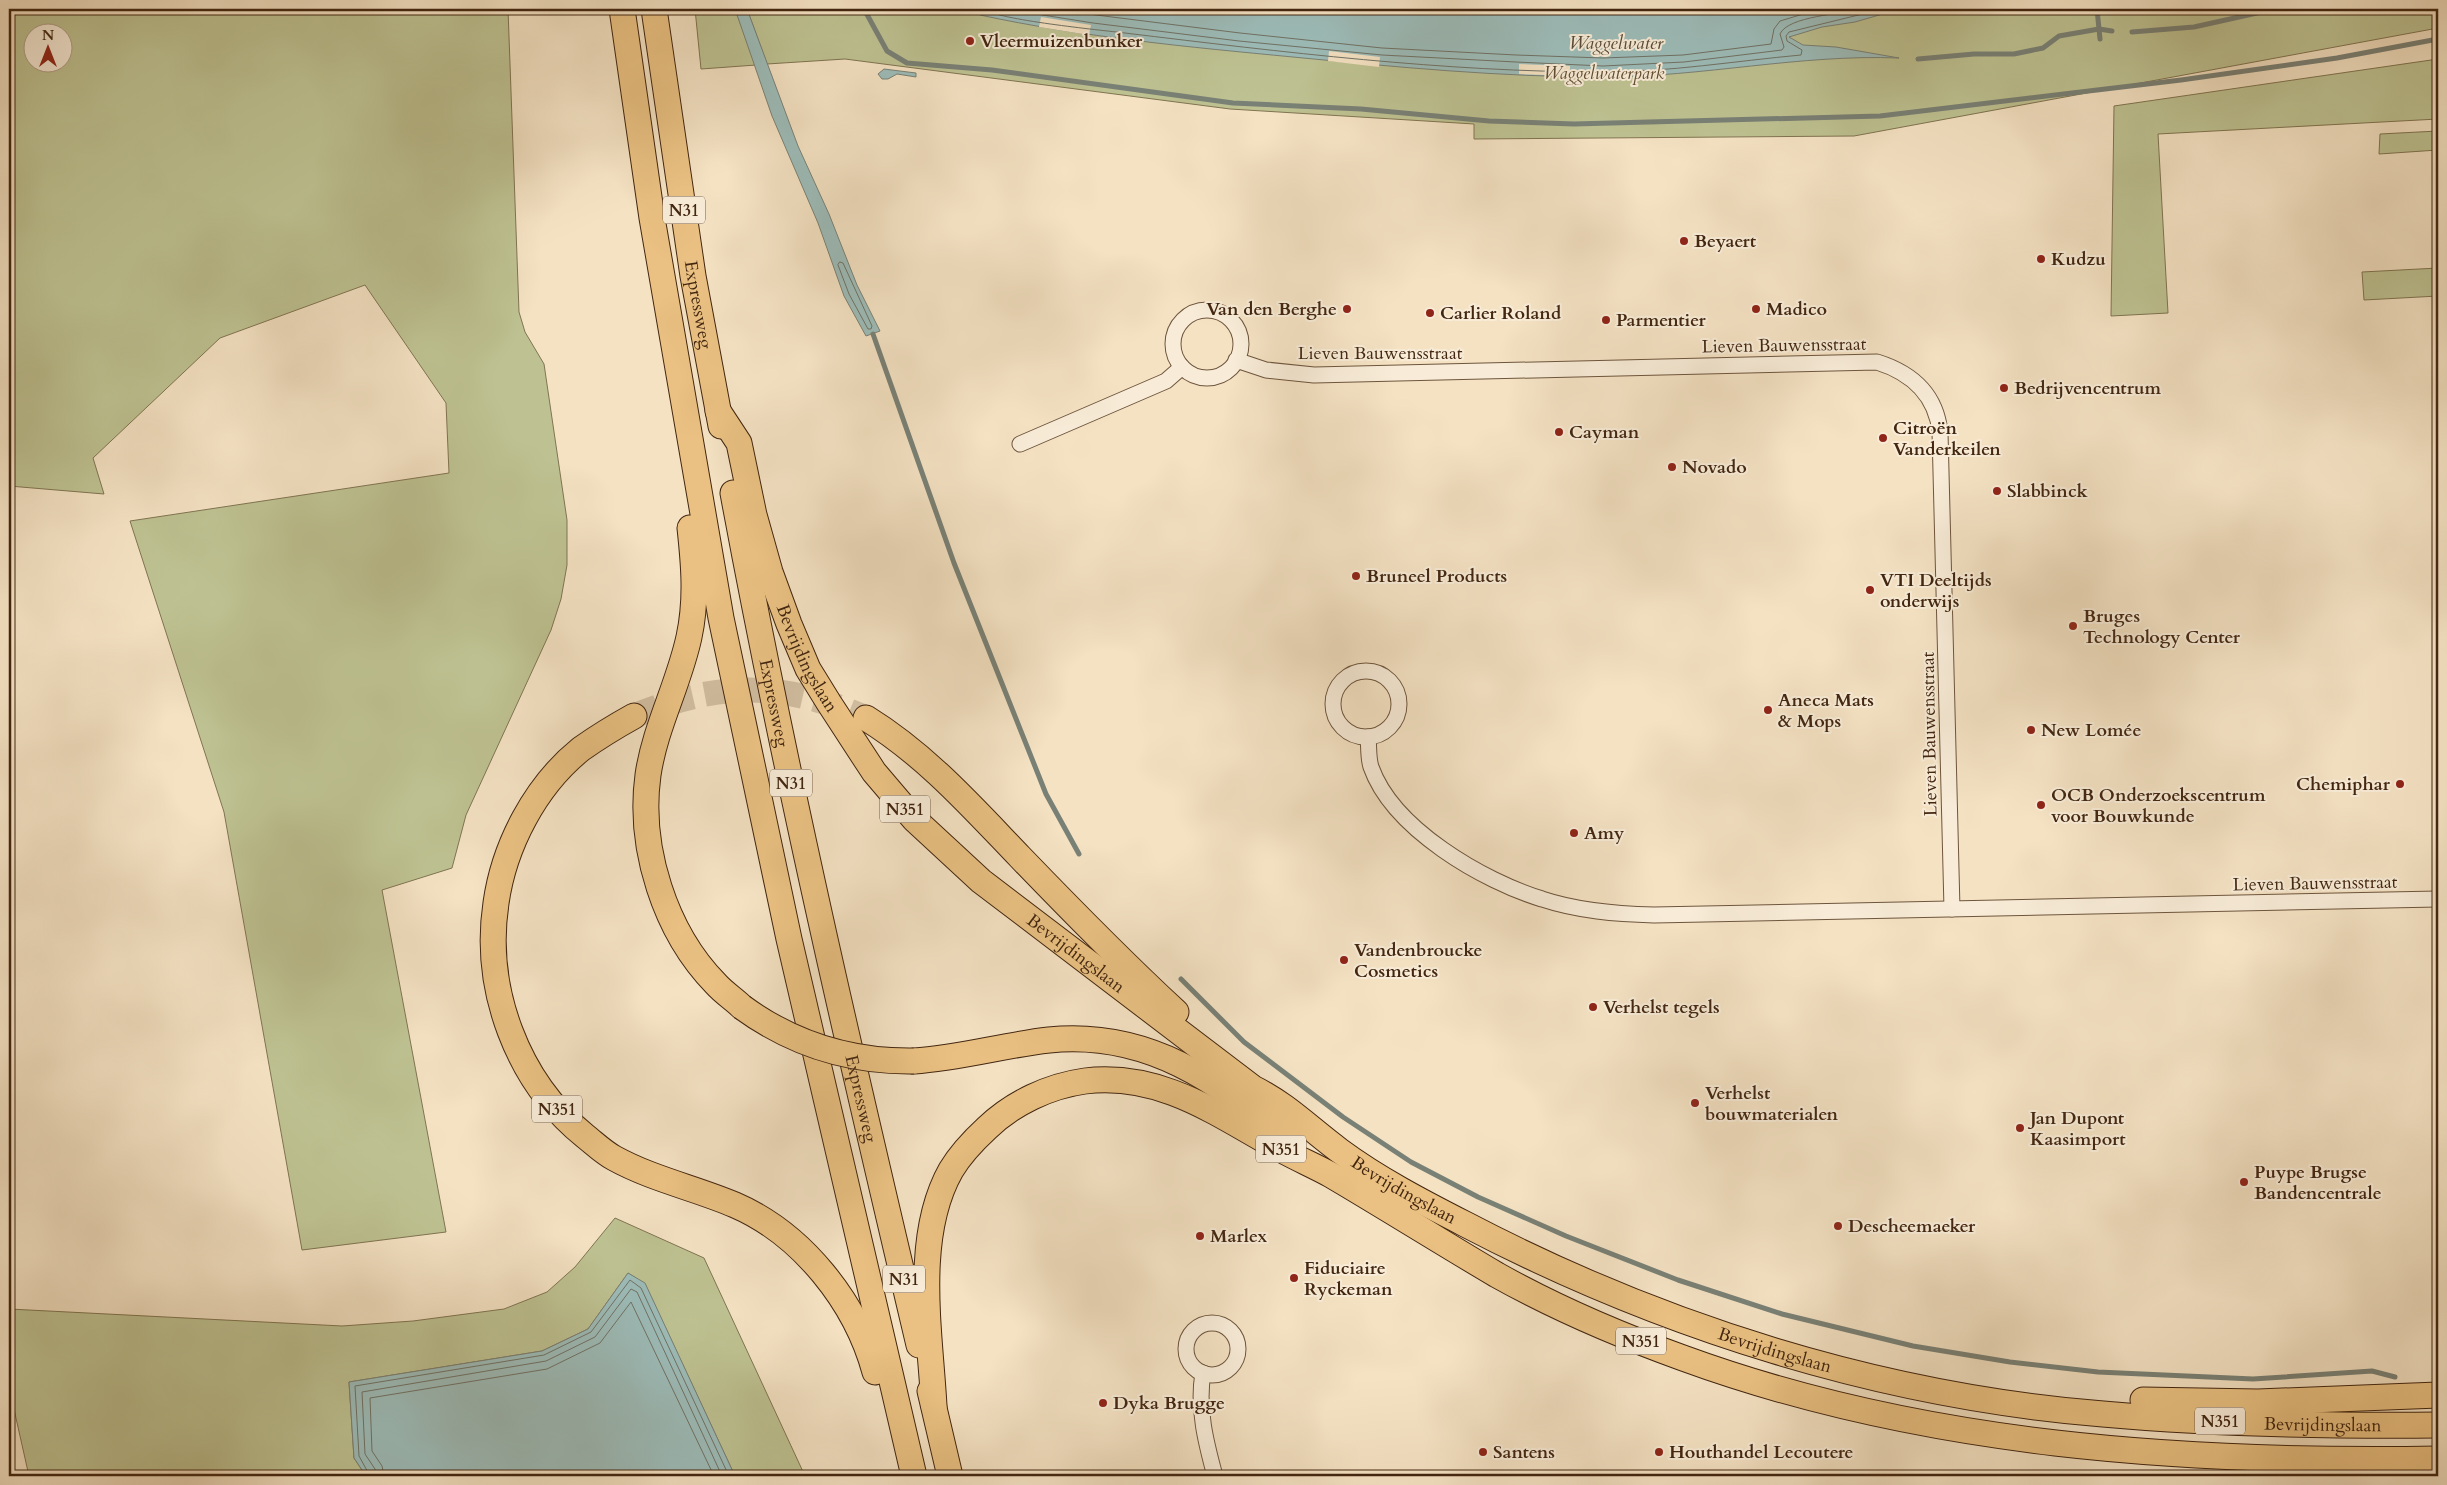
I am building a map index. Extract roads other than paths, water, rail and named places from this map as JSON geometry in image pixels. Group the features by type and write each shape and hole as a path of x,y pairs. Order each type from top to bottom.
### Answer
{"highway":[{"name":"Expressweg","path":"622,9 642,155 721,618 791,948 914,1476"},
{"name":"Expressweg","path":"654,9 693,276 755,612 813,887 950,1476"},
{"name":"Bevrijdingslaan","path":"718,411 739,443 754,515 770,572 808,668 851,740 880,779 914,819 981,881 1253,1088 1279,1101 1341,1152 1392,1184 1466,1225 1532,1258 1621,1297 1706,1330 1794,1358 1854,1373 2003,1402 2102,1414 2261,1424 2438,1425"},
{"name":"N351","path":"693,454 688,511 695,571 694,606 689,637 655,743 648,776 648,838 662,894 672,919 698,962 717,985 742,1007 782,1033 833,1053 874,1061 914,1062 1051,1040 1085,1039 1118,1043 1156,1053 1195,1070 1249,1107 1327,1173"},
{"name":"N351","path":"634,716 586,746 560,769 542,790 511,846 498,888 492,928 495,973 504,1016 522,1058 545,1095 574,1127 611,1157 647,1175 736,1205 772,1225 804,1253 829,1281 854,1318 870,1355 884,1405 905,1439"},
{"name":"N351","path":"866,718 893,734 931,766 1125,965 1178,1014 1258,1079 1279,1101"},
{"name":"N351","path":"934,1406 928,1294 928,1251 939,1197 952,1169 975,1139 1009,1109 1060,1086 1088,1081 1117,1081 1155,1086 1200,1102 1282,1150 1327,1173"},
{"name":"Bevrijdingslaan","path":"1327,1173 1503,1278 1592,1322 1684,1359 1806,1397 1930,1425 2054,1443 2126,1451 2209,1456 2438,1459"},
{"path":"2362,1398 2438,1386"},
{"path":"2003,1402 2054,1393 2115,1399 2190,1402 2438,1395"},
{"path":"2209,1456 2251,1472 2327,1476"}],"street":[{"path":"1208,310 1220,313 1230,319 1237,328 1240,338 1240,350 1236,360 1229,369 1220,375 1209,378 1197,376 1182,367 1173,348 1173,338 1177,327 1185,318 1195,312 1208,310"},
{"name":"Lieven Bauwensstraat","path":"1236,360 1266,370 1314,375 1877,362 1894,367 1910,376 1923,389 1931,401 1940,432 1952,909"},
{"path":"1020,444 1166,381 1182,367"},
{"path":"1365,671 1375,673 1388,680 1396,693 1398,702 1393,722 1387,729 1378,735 1368,737 1354,735 1341,726 1334,712 1333,702 1339,685 1346,678 1365,671"},
{"name":"Lieven Bauwensstraat","path":"1368,737 1371,766 1382,788 1398,810 1455,858 1476,870 1542,899 1613,914 1654,915 2438,899"},
{"path":"1203,1373 1200,1392 1202,1413 1215,1476"}],"water":[{"path":"735,9 747,9 798,146 829,214 857,285 880,331 866,336 844,296 818,223 772,116"},
{"name":"Waggelwater","path":"978,9 1900,9 1855,22 1822,27 1789,37 1803,45 1836,47 1899,58 1825,59 1640,76 1564,77 1487,73 1332,61 1135,41 1018,23 980,15"},
{"path":"884,69 916,73 916,77 897,74 888,79 882,79 878,74"},
{"path":"628,1273 645,1283 735,1476 366,1476 354,1458 349,1382 542,1351 588,1329"}],"waterway":[{"path":"864,9 887,51 907,63 992,70 1233,103 1361,109 1489,121 1574,124 1880,116 2181,80 2337,58 2438,39"},
{"path":"2097,9 2100,39"},
{"path":"2132,32 2194,27 2275,9"},
{"path":"1918,59 1974,54 2014,54 2043,48 2059,36 2099,29 2112,31"},
{"path":"873,334 954,563 1046,794 1079,854"},
{"path":"1181,979 1244,1042 1343,1117 1411,1162 1478,1197 1566,1236 1678,1280 1782,1314 1913,1346 2010,1362 2098,1372 2253,1379 2372,1371 2395,1377"}],"tunnel":[{"path":"634,716 694,696 723,691 751,690 807,697 866,718"}],"place":[{"name":"Vleermuizenbunker","path":"970,41"},
{"name":"Beyaert","path":"1684,241"},
{"name":"Kudzu","path":"2041,259"},
{"name":"Van den Berghe","path":"1347,309"},
{"name":"Madico","path":"1756,309"},
{"name":"Carlier Roland","path":"1430,313"},
{"name":"Parmentier","path":"1606,320"},
{"name":"Bedrijvencentrum","path":"2004,388"},
{"name":"Cayman","path":"1559,432"},
{"name":"Citroën Vanderkeilen","path":"1883,438"},
{"name":"Novado","path":"1672,467"},
{"name":"Slabbinck","path":"1997,491"},
{"name":"Bruneel Products","path":"1356,576"},
{"name":"VTI Deeltijds onderwijs","path":"1870,590"},
{"name":"Bruges Technology Center","path":"2073,626"},
{"name":"Aneca Mats & Mops","path":"1768,710"},
{"name":"New Lomée","path":"2031,730"},
{"name":"Chemiphar","path":"2400,784"},
{"name":"OCB Onderzoekscentrum voor Bouwkunde","path":"2041,805"},
{"name":"Amy","path":"1574,833"},
{"name":"Vandenbroucke Cosmetics","path":"1344,960"},
{"name":"Verhelst tegels","path":"1593,1007"},
{"name":"Verhelst bouwmaterialen","path":"1695,1103"},
{"name":"Jan Dupont Kaasimport","path":"2020,1128"},
{"name":"Puype Brugse Bandencentrale","path":"2244,1182"},
{"name":"Descheemaeker","path":"1838,1226"},
{"name":"Marlex","path":"1200,1236"},
{"name":"Fiduciaire Ryckeman","path":"1294,1278"},
{"name":"Dyka Brugge","path":"1103,1403"},
{"name":"Santens","path":"1483,1452"},
{"name":"Houthandel Lecoutere","path":"1659,1452"}],"park label":[{"name":"Waggelwaterpark","path":"1604,73"}]}
